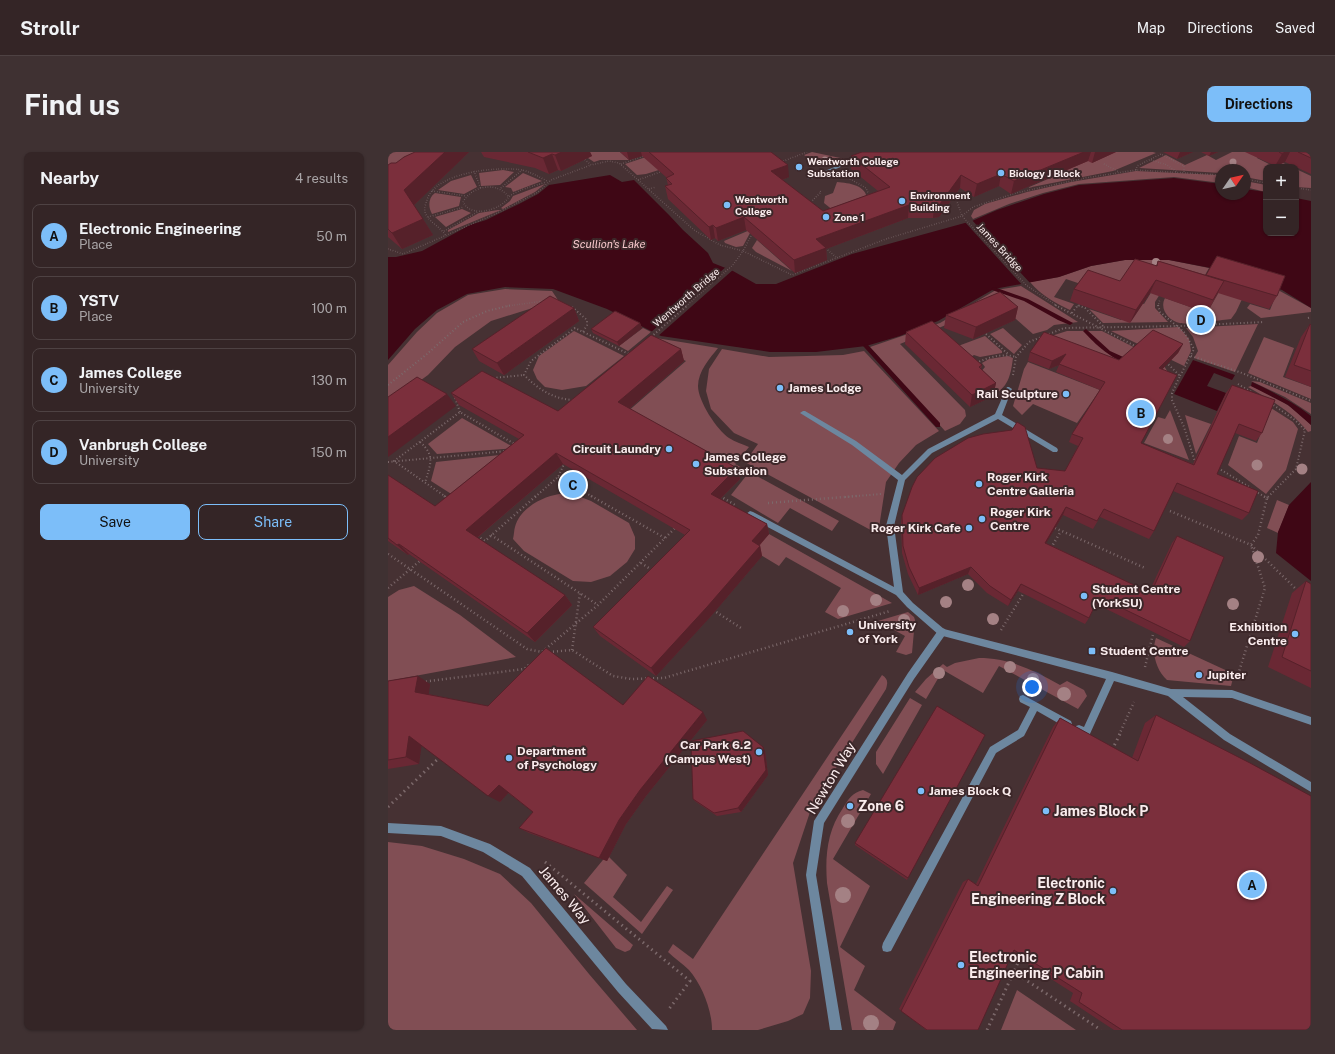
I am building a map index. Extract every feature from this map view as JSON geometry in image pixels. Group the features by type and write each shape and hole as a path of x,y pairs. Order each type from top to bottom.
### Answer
{"street":[{"path":"810,178 876,152"},
{"path":"899,593 890,526 902,479 930,451 998,416 1009,389"},
{"path":"802,413 854,443 902,479"},
{"path":"998,416 1055,450"},
{"path":"750,514 899,593 910,605 942,632 1112,676 1171,693 1232,694 1311,721"},
{"name":"Newton Way","path":"835,1030 811,875 819,822 911,676 942,632"},
{"path":"1023,699 1086,733 1112,676"},
{"path":"1171,693 1227,737 1311,787"},
{"path":"887,947 993,750 1021,733 1035,706"},
{"name":"James Way","path":"388,828 441,831 486,848 526,872 622,988 656,1026 662,1030"}],"path":[{"path":"777,164 807,152"},
{"path":"620,164 649,154"},
{"path":"1136,170 1137,166 1161,154 1184,166 1184,173"},
{"path":"579,155 591,164"},
{"path":"776,159 781,162"},
{"path":"1150,160 1167,165 1177,173"},
{"path":"444,231 479,211 498,207 506,201 508,196 591,164 609,161 620,164 694,230 720,245 743,251 792,275 886,239 962,216 973,207 1016,193 1085,178 1136,170 1215,175"},
{"path":"1104,164 1119,172"},
{"path":"445,236 444,231 428,217 424,208 431,191 456,176 499,169 522,170 547,181"},
{"path":"501,188 522,170"},
{"path":"638,180 665,170"},
{"path":"827,171 839,178 849,179 866,188 870,199"},
{"path":"474,172 481,189"},
{"path":"810,178 821,192 810,203 814,207"},
{"path":"388,249 403,254 503,210 538,192 551,180"},
{"path":"1251,180 1263,183"},
{"path":"648,189 656,186"},
{"path":"431,191 466,196 481,189 501,188 506,191 508,196"},
{"path":"1299,188 1311,190"},
{"path":"952,189 962,216"},
{"path":"465,207 463,202 466,196"},
{"path":"428,217 465,207 471,210 479,211"},
{"path":"498,207 503,210"},
{"name":"James Bridge","path":"962,216 1026,285 1055,305 1143,350"},
{"name":"Wentworth Bridge","path":"647,340 734,265 751,236 755,233"},
{"path":"819,243 836,257"},
{"path":"1160,299 1158,304 1160,312 1180,326 1191,339 1194,349 1172,393 1172,400 1184,427 1196,463"},
{"path":"388,386 427,354 459,324 469,318 493,308 511,304 545,301"},
{"path":"1072,313 1078,305 1085,308 1103,327"},
{"path":"570,306 578,311 587,320 588,325 583,332"},
{"path":"1009,389 1014,372 1016,357 1029,342 1048,333 1064,328 1180,326 1264,322"},
{"path":"524,375 531,361 574,328 629,354 624,359"},
{"path":"986,334 1009,354 1016,357"},
{"path":"974,364 987,358 1009,354"},
{"path":"1191,356 1311,401"},
{"path":"1163,360 1180,376"},
{"path":"486,379 524,375"},
{"path":"524,375 536,387 562,400 576,400 572,404"},
{"path":"1238,384 1257,395"},
{"path":"460,393 454,398 460,412 523,449"},
{"path":"1251,545 1258,535 1267,498 1296,469 1305,430 1295,420 1270,403"},
{"path":"394,461 460,412"},
{"path":"420,442 427,447 432,458 425,483"},
{"path":"516,450 523,449"},
{"path":"450,508 523,449"},
{"path":"388,462 508,451"},
{"path":"473,534 485,541 558,477 566,460"},
{"path":"394,461 456,504"},
{"path":"1217,468 1267,498"},
{"path":"558,477 666,538"},
{"path":"767,503 899,492"},
{"path":"717,494 750,514"},
{"path":"1170,511 1251,545 1300,594"},
{"path":"538,657 598,605 666,538 681,521"},
{"path":"1055,528 1145,568"},
{"path":"1049,551 1061,531"},
{"path":"491,535 598,605"},
{"path":"1232,694 1265,588 1251,545"},
{"path":"388,554 411,568 527,649 542,652 572,650 613,676 631,679 664,678 910,605"},
{"path":"388,588 428,554"},
{"path":"641,563 654,571"},
{"path":"994,645 1000,632 1029,585"},
{"path":"572,650 580,593"},
{"path":"708,606 741,628"},
{"path":"1110,756 1142,684 1153,634"},
{"path":"519,675 533,661"},
{"path":"419,682 524,669"},
{"path":"388,807 445,753"},
{"path":"641,940 690,981 669,1009"},
{"path":"987,1030 1023,950"},
{"path":"1014,972 1101,1030"}],"shaded area":[{"path":"388,152 438,152 388,170"},
{"path":"579,152 620,152 629,160 600,160 594,162"},
{"path":"661,152 662,169 637,175 625,164"},
{"path":"812,152 845,159 828,164 819,163 804,155"},
{"path":"1071,152 1156,153 1113,171 1027,188 1055,176 1039,166"},
{"path":"1232,152 1260,152 1257,158 1269,164 1263,164 1263,180 1251,178 1251,164 1215,164 1215,173 1139,168 1166,155 1185,165 1207,155 1216,160"},
{"path":"503,170 514,172 500,185 481,186 479,173"},
{"path":"1299,170 1311,176 1311,188 1299,187"},
{"path":"1136,171 1215,175 1215,182 1174,177 1079,184 1043,193 1009,204 973,219 971,216 974,210 985,204 1027,192 1071,182"},
{"path":"523,173 542,181 513,192 511,188 505,187"},
{"path":"471,175 477,187 464,194 438,190 451,181"},
{"path":"837,182 852,184 861,188 866,195 867,200 834,211 824,203 825,196 833,193"},
{"path":"1251,182 1263,184 1263,191 1251,188"},
{"path":"545,184 535,192 503,209 501,208 510,201 513,196"},
{"path":"435,193 461,197 459,206 432,214 429,203 431,197"},
{"path":"462,209 471,213 446,227 435,217"},
{"path":"501,210 448,232 448,230 479,213"},
{"path":"750,230 750,233 743,246 736,247 725,243 724,241"},
{"path":"757,240 792,271 756,252 752,248"},
{"path":"1125,260 1169,260 1209,268 1197,289 1113,295 1066,279 1054,297 1074,304 1070,310 1048,298 1030,282 1059,277 1091,266"},
{"path":"1021,286 1078,322 1054,325 1047,330 1033,334 1000,305 970,315 900,344 965,410 966,416 960,424 945,431 870,347 940,323 996,290"},
{"path":"505,289 552,291 558,300 491,321 455,347 428,375 388,404 388,365 417,332 437,313 468,295"},
{"path":"1220,290 1243,297 1231,319 1197,323 1180,323 1172,320 1164,310 1163,302 1165,298 1207,313"},
{"path":"1278,290 1311,308 1311,312 1261,318 1247,308 1250,304 1270,310"},
{"path":"1152,291 1160,294 1155,302 1155,308 1168,322 1103,323 1089,309 1121,320 1133,300 1144,304"},
{"path":"1258,324 1235,372 1194,358 1198,351 1193,337 1186,328"},
{"path":"1179,327 1189,339 1191,351 1184,366 1111,331"},
{"path":"643,328 651,332 628,351 619,346"},
{"path":"1003,328 1022,345 1014,354 990,334"},
{"path":"574,331 624,356 586,386 562,390 545,387 537,379 533,370 539,356"},
{"path":"1067,331 1102,331 1161,361 1172,379 1045,338"},
{"path":"985,336 1002,351 1002,353 980,357 974,355 961,362 950,349"},
{"path":"1264,337 1294,348 1283,377 1311,387 1311,399 1248,373"},
{"path":"656,338 718,348 702,370 698,386 701,399 709,415 719,429 734,441 749,447 735,464 839,521 832,531 790,508 778,523 731,495 746,476 626,413 686,361 649,343"},
{"path":"722,349 769,357 843,355 864,351 939,431 916,445 899,463 886,482 878,534 745,462 758,444 734,433 711,409 706,391 709,369"},
{"path":"1008,356 1013,358 1008,379 1000,391 995,394 981,381 979,374 985,367 982,363 989,359"},
{"path":"1028,362 1100,390 1077,423 1033,404 1022,415 1013,406 1024,369"},
{"path":"1251,381 1260,382 1311,403 1311,414 1285,397"},
{"path":"1251,386 1267,393 1291,407 1311,425 1311,431 1308,432 1288,412 1248,387"},
{"path":"1271,408 1293,422 1298,429 1286,470 1266,494 1228,465 1239,436 1257,443"},
{"path":"1170,410 1189,460 1144,443 1158,417 1165,419"},
{"path":"1185,415 1211,424 1196,454"},
{"path":"462,418 515,448 437,454 428,444"},
{"path":"509,454 456,497 431,481 436,462"},
{"path":"559,494 573,494 591,501 629,523 635,537 635,549 627,562 610,576 591,582 573,581 524,551 513,539 518,520 532,504"},
{"path":"1277,500 1289,505 1278,533 1267,528"},
{"path":"769,534 892,603 838,619 825,612 841,588 786,557 779,566 754,551"},
{"path":"414,586 460,615 516,657 388,681 388,597 399,590"},
{"path":"908,612 914,617 915,620 912,653 906,655 896,652 905,636 878,621"},
{"path":"1156,638 1234,674 1231,686 1167,680 1157,666 1154,655"},
{"path":"979,658 1001,660 1021,666 1041,674 1060,685 1067,681 1084,690 1087,696 1078,709 999,666 983,693 943,670 926,699 915,692 926,679 943,664 947,667 955,663"},
{"path":"882,675 887,681 886,689 812,806 793,863 811,971 810,998 803,1014 788,1021 758,1030 712,1030 712,1022 708,1006 702,990 689,970 668,952 673,944 693,959"},
{"path":"910,698 922,705 883,774 876,764 876,752"},
{"path":"863,790 871,794 833,859 870,886 840,947 865,966 854,990 896,1022 893,1030 852,1030 827,883 827,853 833,826 853,794"},
{"path":"388,842 422,846 464,859 500,874 531,903 637,1030 388,1030"},
{"path":"607,855 627,875 613,897 641,922 667,886 673,890 642,934 584,883"},
{"path":"574,894 633,945 630,950 625,952 616,948"},
{"path":"1017,990 1076,1030 1001,1030"}],"water":[{"name":"Scullion's Lake","path":"610,175 622,182 634,180 708,253 713,263 733,271 756,284 776,284 852,254 972,221 997,210 1044,194 1079,185 1174,178 1215,183 1215,200 1251,200 1251,190 1263,192 1263,236 1299,236 1299,199 1311,201 1311,308 1282,290 1221,270 1169,260 1125,260 1091,266 1059,277 994,289 938,321 900,336 866,346 816,352 770,352 661,336 607,309 553,289 505,287 467,294 437,310 415,329 388,360 388,257 396,257 422,251 470,225 486,220 519,204 538,194 549,185"},
{"path":"1193,360 1235,375 1232,380 1214,373 1207,386 1226,393 1217,411 1174,394"},
{"path":"1252,382 1297,406 1311,416 1311,425 1288,405 1251,386"},
{"path":"1311,482 1311,581 1276,553 1278,532 1289,505"}],"pier":[{"path":"971,219 1031,284 1023,286 964,221"},
{"path":"727,266 734,269 657,337 650,333"}],"building":[{"path":"415,152 445,152 404,190 423,219 392,233 388,229 388,165 391,163 396,163"},
{"path":"528,152 562,152 543,158"},
{"path":"649,152 771,152 788,165 771,171 823,211 890,187 851,156 862,152 1084,152 1014,181 1001,174 977,184 961,175 940,204 934,206 909,205 816,239 826,248 794,260 744,217 716,228 713,225 709,227 665,186 672,184 666,178 674,174"},
{"path":"1298,152 1311,152 1311,158"},
{"path":"1217,256 1285,276 1277,296 1206,275"},
{"path":"1135,259 1157,266 1158,261 1224,281 1213,300 1156,280 1136,310 1074,289 1088,270 1120,281"},
{"path":"1000,292 1018,307 976,327 946,315"},
{"path":"550,296 574,308 497,363 472,349"},
{"path":"615,311 640,323 617,342 591,329"},
{"path":"932,321 982,365 979,367 996,383 972,395 906,332"},
{"path":"1310,324 1311,325 1311,371 1294,365"},
{"path":"1153,330 1183,344 1159,368 1177,375 1141,443 1194,465 1232,385 1275,400 1262,433 1239,424 1217,474 1258,491 1249,513 1177,483 1154,531 1104,509 1097,521 1066,507 1045,543 1151,593 1177,536 1224,557 1190,641 1099,597 1089,618 1021,584 1011,600 990,586 971,567 919,588 909,567 903,546 902,515 917,477 935,458 968,438 983,434 1012,430 1017,422 1025,427 1037,468 1065,471 1083,438 1072,434 1105,382 1059,364 1066,354 1052,361 1030,352 1044,332 1119,360"},
{"path":"651,335 681,349 618,402 737,468 711,494 767,524 752,541 760,546 651,668 593,627 690,530 556,453 466,530 565,595 527,633 399,544 397,545 388,538 388,475 435,506 524,435 451,393 482,371 558,411"},
{"path":"417,377 447,394 388,437 388,397"},
{"path":"1306,581 1311,584 1311,671 1282,657"},
{"name":"Department of Psychology","path":"546,648 623,705 648,676 703,712 640,790 619,820 599,858 519,828 533,812 499,785 488,796 409,736 406,757 388,760 388,681 418,676 415,692 488,706"},
{"name":"James Block Q","path":"937,706 985,735 908,878 855,843"},
{"path":"1156,715 1311,796 1311,1030 1122,1030 1079,1002 1082,993 1014,950 978,1030 927,1030 901,1011 968,879 978,886 1060,718 1138,761"},
{"path":"743,731 763,747 766,770 738,808 714,813 693,799 691,741"}],"waterway":[{"path":"994,289 1026,300 1070,323"},
{"path":"1086,331 1108,352 1130,362"},
{"path":"866,346 938,425"}],"place":[{"name":"Wentworth College Substation","path":"799,167"},
{"name":"Biology J Block","path":"1001,173"},
{"name":"Environment Building","path":"902,201"},
{"name":"Wentworth College","path":"727,205"},
{"name":"Zone 1","path":"826,217"},
{"name":"Vanbrugh College","path":"1201,320"},
{"name":"James Lodge","path":"780,388"},
{"name":"Rail Sculpture","path":"1066,394"},
{"name":"YSTV","path":"1141,413"},
{"name":"Circuit Laundry","path":"669,449"},
{"name":"James College Substation","path":"696,464"},
{"name":"Roger Kirk Centre Galleria","path":"979,484"},
{"name":"James College","path":"573,485"},
{"name":"Roger Kirk Centre","path":"982,519"},
{"name":"Roger Kirk Cafe","path":"969,528"},
{"name":"Student Centre (YorkSU)","path":"1084,596"},
{"name":"University of York","path":"850,632"},
{"name":"Exhibition Centre","path":"1295,634"},
{"name":"Student Centre","path":"1092,651"},
{"name":"Jupiter","path":"1199,675"},
{"name":"Car Park 6.2 (Campus West)","path":"759,752"},
{"name":"Department of Psychology","path":"509,758"},
{"name":"James Block Q","path":"921,791"},
{"name":"Zone 6","path":"850,806"},
{"name":"James Block P","path":"1046,811"},
{"name":"Electronic Engineering","path":"1252,885"},
{"name":"Electronic Engineering Z Block","path":"1113,891"},
{"name":"Electronic Engineering P Cabin","path":"961,965"}]}
